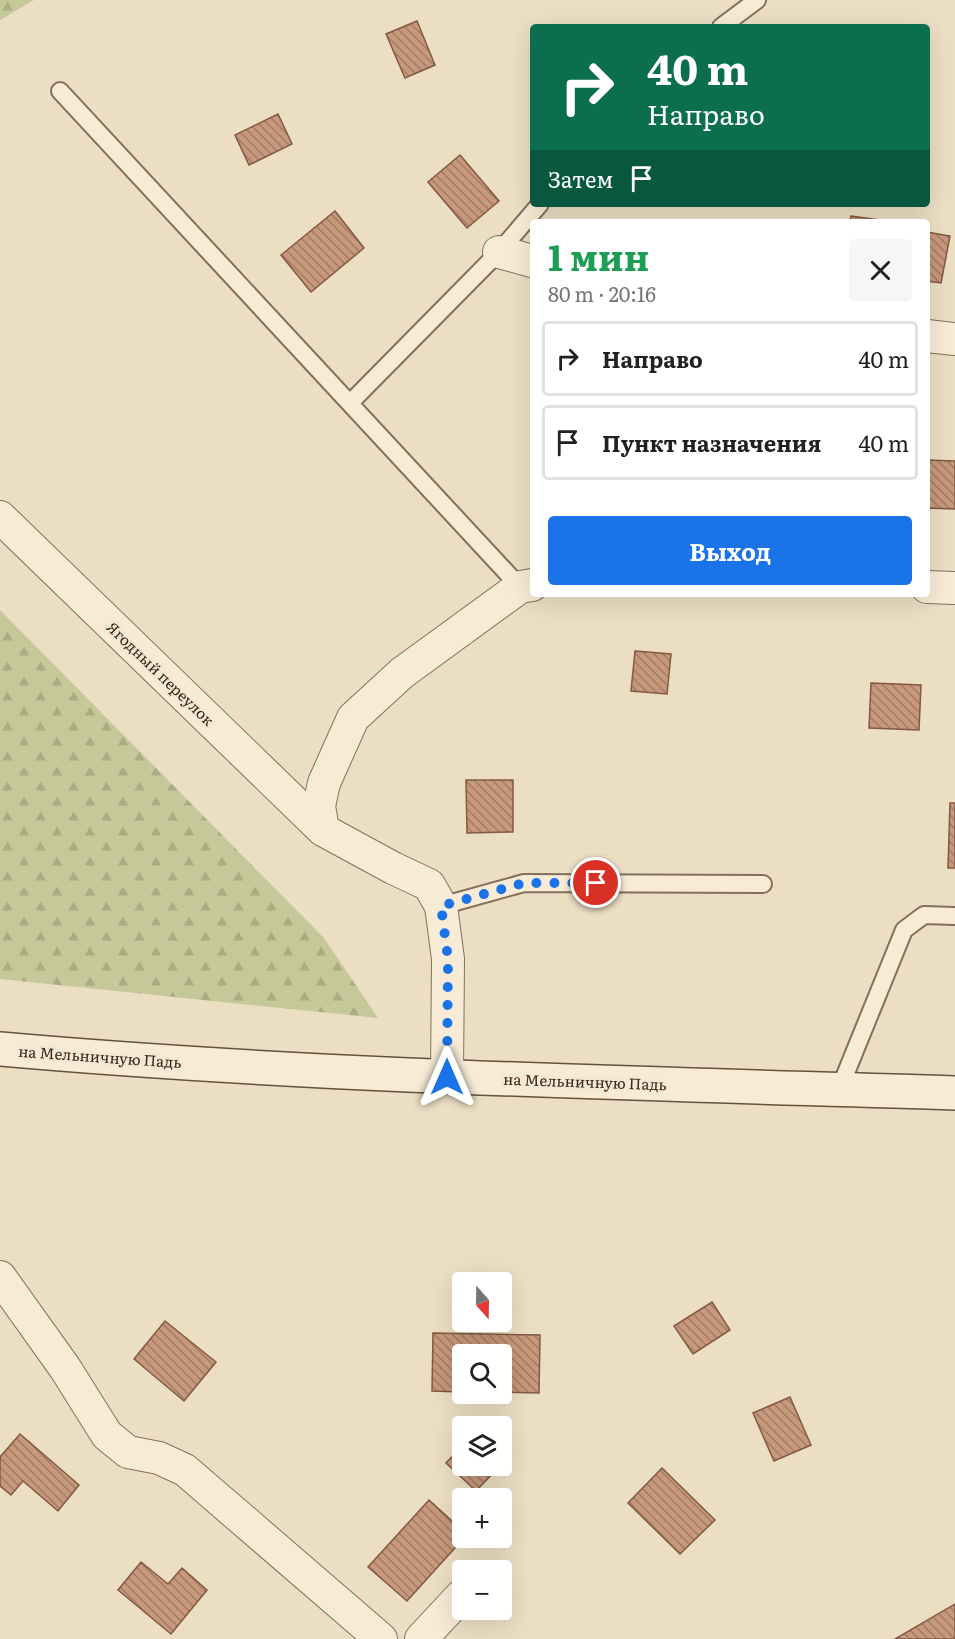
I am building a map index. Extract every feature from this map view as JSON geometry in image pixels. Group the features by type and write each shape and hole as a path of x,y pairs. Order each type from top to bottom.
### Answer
{"street":[{"path":"499,252 530,260"},
{"path":"930,336 955,339"},
{"name":"Ягодный переулок","path":"0,517 323,830 429,885 441,906"},
{"path":"323,830 319,806 324,783 352,718 402,673 526,586"},
{"path":"930,587 955,588"},
{"path":"441,906 448,959 447,1077"},
{"name":"на Мельничную Падь","path":"0,1049 85,1057 447,1077 955,1093"},
{"path":"0,1277 65,1368 107,1435 128,1452 159,1458 185,1470 381,1639"},
{"path":"421,1639 452,1606"}],"lane":[{"path":"725,24 757,0"},
{"path":"60,91 350,403 526,586"},
{"path":"350,403 499,252 537,207"},
{"path":"441,906 524,883 763,884"},
{"path":"839,1090 904,930 924,915 955,916"}],"green space":[{"path":"0,0 34,0 0,20"},
{"path":"0,610 324,938 378,1018 0,979"}],"building":[{"path":"417,21 435,65 405,78 386,34"},
{"path":"278,114 292,144 249,165 235,135"},
{"path":"460,155 499,201 467,228 428,182"},
{"path":"335,211 364,248 311,292 281,255"},
{"path":"851,216 872,219 850,219"},
{"path":"930,233 950,236 941,283 930,281"},
{"path":"930,460 955,461 955,509 930,508"},
{"path":"635,651 671,654 667,694 631,691"},
{"path":"871,683 921,685 919,730 869,728"},
{"path":"466,780 513,780 513,832 467,833"},
{"path":"950,803 955,803 955,868 948,868"},
{"path":"712,1302 730,1330 693,1354 674,1326"},
{"path":"165,1321 216,1362 184,1401 134,1359"},
{"path":"433,1333 540,1335 539,1393 512,1392 512,1344 452,1344 452,1392 432,1391"},
{"path":"790,1397 811,1445 774,1461 753,1413"},
{"path":"20,1434 79,1485 58,1511 23,1481 11,1495 0,1486 0,1457"},
{"path":"452,1457 452,1469 446,1463"},
{"path":"662,1468 715,1520 680,1554 628,1503"},
{"path":"460,1476 490,1476 479,1488 473,1488"},
{"path":"429,1500 452,1521 452,1548 455,1548 407,1601 368,1567"},
{"path":"141,1562 168,1584 182,1568 207,1590 171,1634 118,1590"},
{"path":"955,1604 955,1639 895,1639"}],"route":[{"path":"447,1077 448,959 441,906 524,883 596,883"}]}
